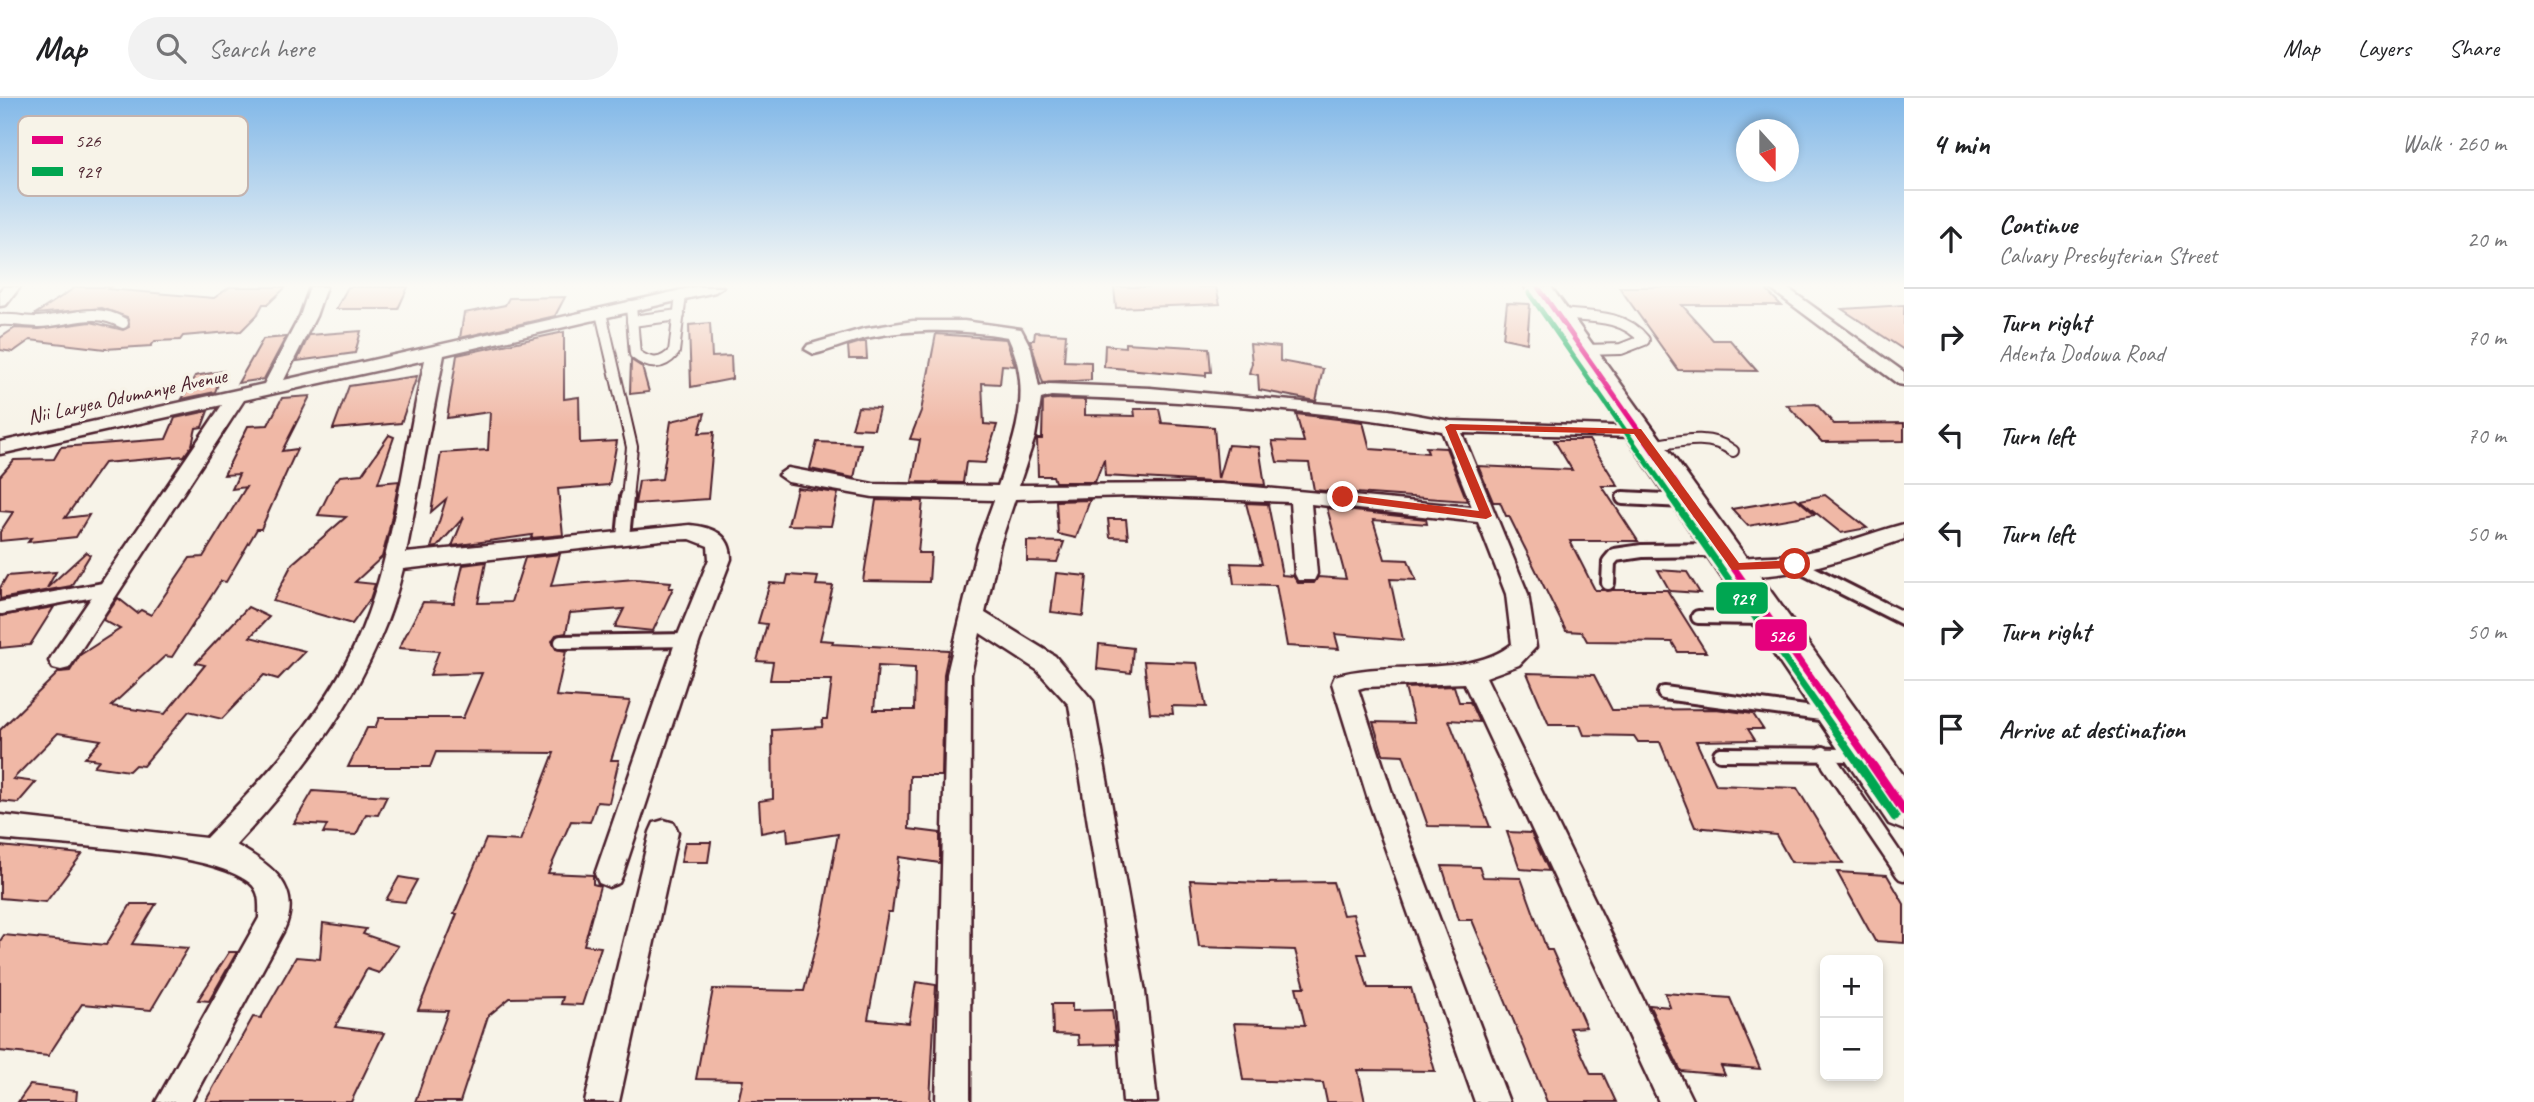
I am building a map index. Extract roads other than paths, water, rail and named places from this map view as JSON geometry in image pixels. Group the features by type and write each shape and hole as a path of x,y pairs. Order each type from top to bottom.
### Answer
{"main road":[{"path":"1572,334 1903,809"}],"street":[{"path":"271,388 298,334"},
{"name":"Nii Laryea Odumanye Avenue","path":"4,449 513,334"},
{"path":"814,349 857,334"},
{"path":"953,1102 957,989 959,674 989,544 1025,438 1032,396 1022,348 1015,334"},
{"path":"1840,334 1904,380"},
{"path":"212,851 261,800 322,722 362,653 385,594 436,352"},
{"path":"1032,396 1049,390 1150,394 1389,416 1450,427 1643,439"},
{"path":"61,661 238,395"},
{"path":"1450,427 1517,594 1524,647 1511,658 1472,673 1365,677 1344,683 1382,802 1492,1102"},
{"path":"788,475 821,485 867,489 1007,494 1134,489 1343,497 1486,516"},
{"path":"1300,496 1306,574"},
{"path":"1730,559 1795,564 1850,550 1904,531"},
{"path":"392,562 623,537 702,533 711,536 720,547 720,559 688,640 609,874"},
{"path":"972,616 1046,663 1081,701 1130,992 1140,1102"},
{"path":"1472,673 1676,1102"},
{"path":"0,827 212,851 226,854 262,875 274,895 274,920 173,1102"},
{"path":"602,1102 664,832"}],"lane":[{"path":"606,334 632,447 623,537"},
{"path":"633,334 635,354 646,362 654,363 664,362 674,352 676,334"},
{"path":"1583,350 1621,349 1644,340 1637,334"},
{"path":"1643,439 1709,439 1724,442 1733,451"},
{"path":"1623,498 1688,501"},
{"path":"1608,583 1609,562 1615,555 1642,551 1730,559"},
{"path":"1795,564 1904,619"},
{"path":"1,608 108,588"},
{"path":"1698,617 1771,618"},
{"path":"561,642 688,640"},
{"path":"1664,693 1838,717"},
{"path":"1823,752 1904,872"},
{"path":"1720,754 1823,752 1866,756"}]}
